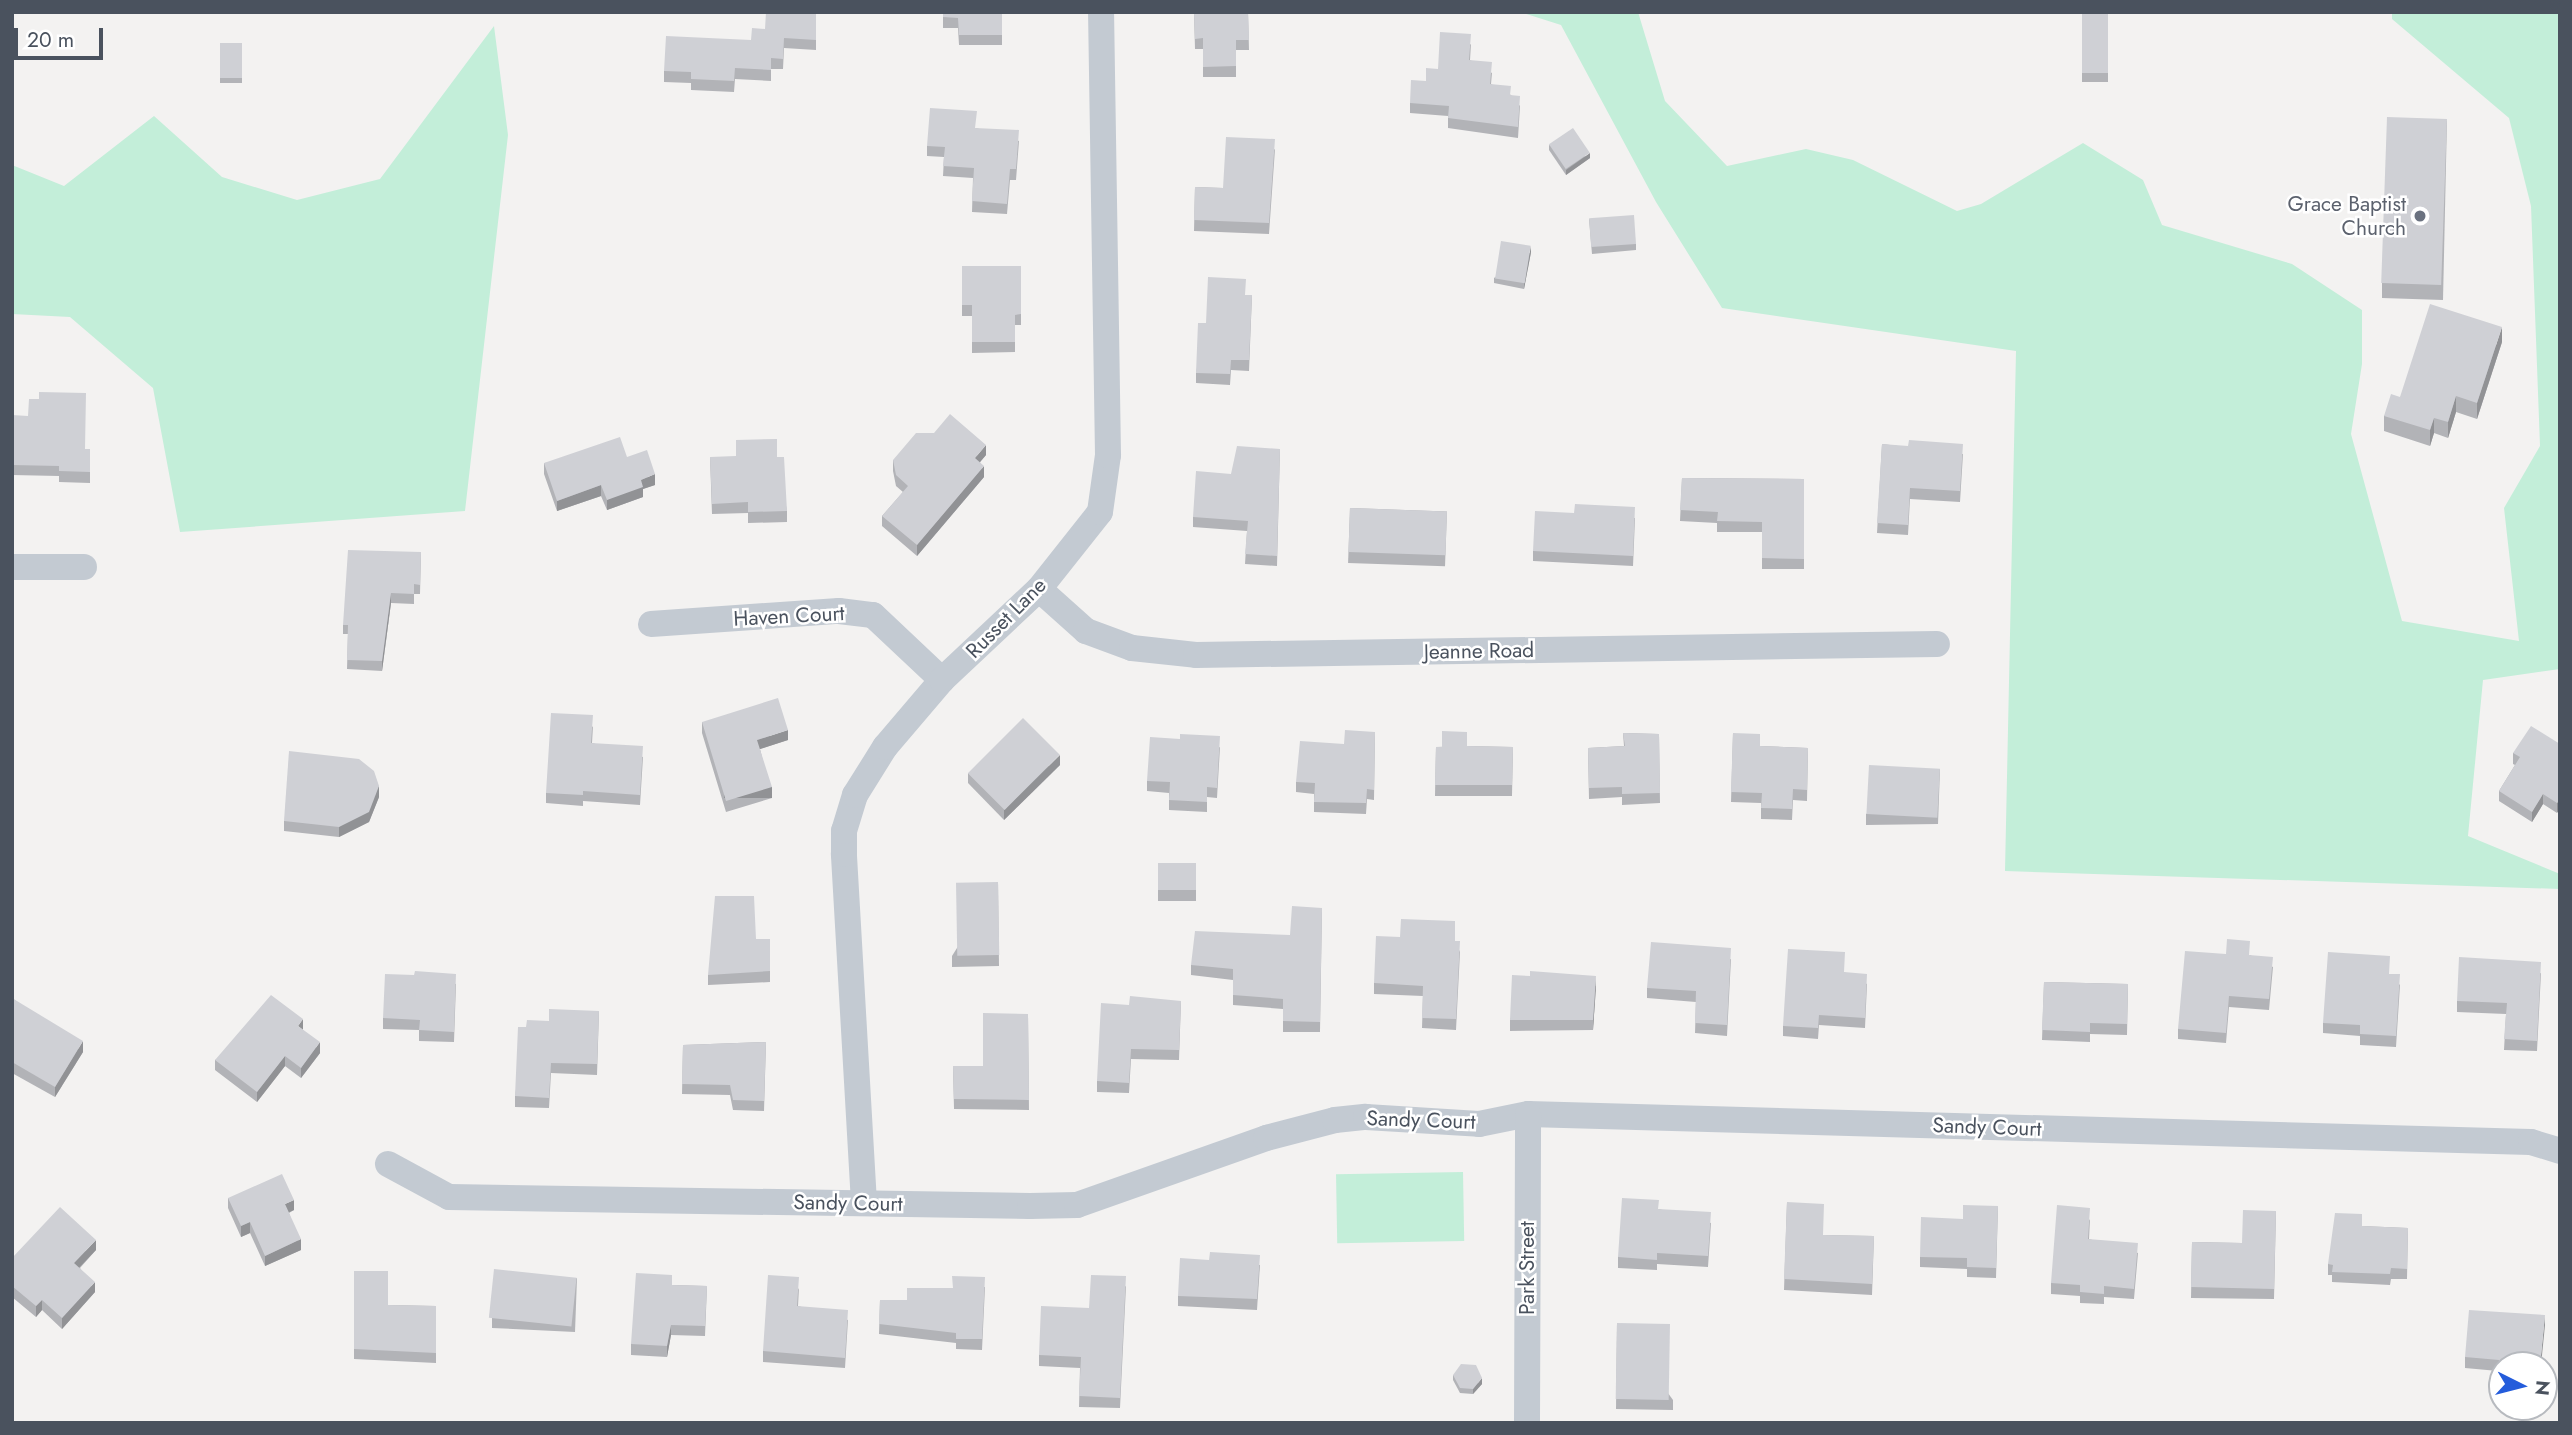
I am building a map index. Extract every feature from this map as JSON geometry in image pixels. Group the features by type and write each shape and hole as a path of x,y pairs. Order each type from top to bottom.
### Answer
{"street":[{"name":"Russet Lane","path":"864,1203 844,831 868,770 942,680 1039,589 1100,512 1108,455 1101,12"},
{"path":"12,567 83,566"},
{"name":"Jeanne Road","path":"1039,589 1086,631 1132,648 1196,655 1937,644"},
{"name":"Haven Court","path":"651,624 839,611 873,615 942,680"},
{"name":"Sandy Court","path":"387,1164 449,1197 1077,1205 1266,1138 1335,1119 1479,1124 1528,1114 2530,1142 2560,1151"},
{"name":"Park Street","path":"1527,1423 1528,1114"}],"green space":[{"path":"1520,12 1638,12 1665,101 1727,166 1806,149 1853,160 1957,211 1981,204 2083,143 2143,180 2162,225 2292,264 2362,310 2362,364 2351,434 2402,621 2519,641 2504,508 2540,446 2531,206 2509,118 2392,19 2392,12 2560,12 2560,669 2483,680 2468,836 2560,874 2560,889 2005,871 2016,351 1722,308 1656,202 1561,25"},
{"path":"494,26 508,135 465,511 180,532 153,388 70,317 12,314 12,165 64,186 154,116 222,177 297,200 380,179"},
{"path":"1463,1172 1464,1241 1337,1243 1336,1174"}],"building":[{"path":"766,12 816,12 816,40 784,38 783,59 771,58 771,70 735,68 734,81 691,79 691,72 664,71 666,36 751,40 752,28 765,29"},
{"path":"943,12 1002,12 1002,35 959,35 958,18 943,17"},
{"path":"1194,12 1248,12 1249,40 1236,40 1236,66 1203,67 1203,38 1195,39"},
{"path":"2082,12 2108,12 2108,73 2082,73"},
{"path":"1440,32 1471,34 1469,60 1492,62 1490,84 1511,86 1510,95 1520,96 1518,127 1448,118 1449,106 1410,103 1411,80 1426,81 1426,68 1438,69"},
{"path":"220,43 242,43 242,78 220,78"},
{"path":"930,108 977,111 975,128 1019,130 1016,169 1010,169 1007,204 972,201 974,168 943,166 945,147 927,146"},
{"path":"2387,117 2447,119 2441,285 2381,283"},
{"path":"1573,128 1590,153 1566,169 1549,144"},
{"path":"1226,137 1275,139 1269,223 1194,220 1195,187 1223,188"},
{"path":"1634,215 1636,244 1591,247 1589,218"},
{"path":"1501,241 1531,246 1525,283 1495,279"},
{"path":"962,266 1021,266 1021,314 1015,315 1015,342 972,342 972,305 962,305"},
{"path":"1208,277 1246,279 1245,295 1252,295 1249,360 1231,360 1230,374 1196,373 1198,323 1206,323"},
{"path":"2430,304 2502,327 2477,403 2456,396 2448,422 2434,418 2430,430 2384,416 2391,394 2400,397"},
{"path":"39,392 86,393 85,449 90,449 90,472 59,471 59,466 12,465 12,415 28,416 29,399 39,399"},
{"path":"950,414 986,445 975,458 984,466 917,545 882,516 908,486 896,475 893,460 916,433 934,433"},
{"path":"620,437 627,457 647,450 655,474 641,480 643,487 607,500 601,485 557,501 544,463"},
{"path":"777,439 777,457 784,457 787,511 748,512 748,502 712,504 710,457 736,456 736,440"},
{"path":"1909,440 1963,444 1960,491 1910,488 1908,525 1877,523 1882,444 1908,446"},
{"path":"1237,446 1280,449 1277,556 1245,554 1248,521 1193,517 1196,471 1231,474"},
{"path":"1682,478 1804,479 1804,559 1762,558 1762,522 1717,521 1718,512 1680,510"},
{"path":"1575,504 1635,507 1633,556 1533,551 1535,511 1574,513"},
{"path":"1350,508 1447,511 1445,555 1348,552"},
{"path":"348,550 421,552 420,585 414,584 414,594 391,593 382,661 347,660 348,625 343,625"},
{"path":"778,698 788,730 757,740 772,787 726,801 702,722"},
{"path":"551,713 593,715 591,743 643,746 640,795 583,791 583,795 546,793"},
{"path":"1023,718 1060,755 1005,810 968,773"},
{"path":"2531,726 2560,744 2560,799 2557,803 2543,794 2532,812 2499,791 2520,757 2513,753"},
{"path":"1345,730 1375,732 1374,790 1367,789 1366,803 1314,802 1315,783 1296,782 1300,741 1344,744"},
{"path":"1442,731 1467,732 1467,746 1513,747 1512,785 1435,785 1436,747 1442,747"},
{"path":"1623,733 1659,734 1660,793 1622,794 1622,787 1589,788 1588,748 1625,746"},
{"path":"1733,733 1760,734 1760,746 1808,748 1807,790 1793,789 1792,809 1761,808 1762,793 1731,792"},
{"path":"1180,734 1220,736 1217,788 1207,787 1207,802 1169,800 1170,782 1147,781 1150,737 1180,739"},
{"path":"289,751 359,759 374,771 379,786 369,812 339,827 284,821"},
{"path":"1869,765 1940,769 1937,818 1866,814"},
{"path":"1158,863 1196,863 1196,890 1158,890"},
{"path":"998,882 999,955 957,956 956,883"},
{"path":"715,896 754,896 756,939 770,939 770,971 708,975"},
{"path":"1292,906 1322,908 1320,1022 1283,1021 1283,999 1233,995 1233,969 1191,965 1195,931 1290,935"},
{"path":"1401,919 1455,921 1455,941 1460,941 1456,1019 1422,1018 1423,986 1374,983 1376,936 1400,937"},
{"path":"2227,939 2250,941 2249,955 2273,957 2269,999 2229,996 2226,1033 2178,1029 2185,951 2226,954"},
{"path":"1651,942 1731,948 1727,1025 1695,1023 1696,991 1647,988"},
{"path":"1788,949 1845,952 1844,972 1867,974 1865,1018 1819,1015 1818,1028 1783,1026"},
{"path":"2328,952 2390,956 2389,974 2400,974 2396,1036 2360,1034 2360,1025 2323,1023"},
{"path":"2459,957 2541,962 2537,1041 2504,1039 2507,1003 2457,1001"},
{"path":"415,971 456,974 454,1032 419,1030 420,1020 383,1018 385,974 414,975"},
{"path":"1530,971 1596,976 1593,1020 1510,1020 1512,975 1530,976"},
{"path":"2044,982 2128,984 2127,1024 2090,1023 2090,1032 2042,1030"},
{"path":"271,995 303,1019 298,1026 320,1042 301,1068 285,1056 257,1092 215,1060"},
{"path":"1130,996 1181,1001 1179,1050 1131,1049 1129,1083 1097,1081 1101,1003 1129,1005"},
{"path":"12,998 83,1041 55,1087 12,1062"},
{"path":"549,1009 599,1011 597,1064 551,1063 549,1098 515,1096 518,1027 526,1027 527,1020 549,1021"},
{"path":"983,1013 1028,1014 1029,1100 954,1099 953,1066 983,1066"},
{"path":"766,1042 764,1101 733,1100 730,1085 682,1084 683,1045"},
{"path":"282,1174 294,1200 285,1204 301,1239 265,1256 250,1222 241,1226 228,1198"},
{"path":"1622,1198 1659,1200 1658,1209 1711,1212 1708,1256 1657,1253 1657,1260 1618,1257"},
{"path":"1787,1202 1824,1204 1823,1235 1874,1236 1872,1284 1784,1279"},
{"path":"1963,1205 1998,1206 1996,1268 1967,1267 1967,1258 1920,1257 1921,1217 1963,1219"},
{"path":"2057,1205 2090,1208 2088,1239 2138,1243 2134,1289 2104,1286 2104,1294 2080,1292 2080,1285 2051,1283"},
{"path":"60,1207 96,1240 74,1263 95,1282 62,1318 42,1300 36,1306 12,1286 12,1258"},
{"path":"2243,1210 2276,1211 2274,1289 2191,1287 2192,1242 2242,1243"},
{"path":"2335,1213 2362,1214 2362,1226 2408,1228 2407,1269 2391,1268 2390,1274 2332,1272 2333,1265 2328,1264"},
{"path":"1210,1252 1260,1255 1257,1299 1178,1296 1180,1258 1209,1260"},
{"path":"494,1269 577,1278 571,1326 489,1318"},
{"path":"354,1271 388,1271 388,1305 436,1306 436,1353 354,1349"},
{"path":"636,1273 672,1275 672,1285 707,1286 705,1326 671,1325 667,1346 631,1344"},
{"path":"768,1275 799,1277 797,1306 848,1310 845,1358 763,1351"},
{"path":"1091,1275 1126,1276 1120,1398 1079,1396 1081,1357 1039,1355 1041,1306 1089,1308"},
{"path":"952,1276 985,1277 982,1339 956,1339 956,1333 879,1324 880,1300 907,1300 907,1288 953,1288"},
{"path":"2469,1310 2545,1315 2541,1351 2488,1351 2488,1359 2465,1357"},
{"path":"1617,1323 1670,1324 1669,1400 1616,1399"},
{"path":"1461,1364 1476,1365 1482,1378 1473,1389 1460,1388 1453,1375"}],"place":[{"name":"Grace Baptist Church","path":"2420,216"}]}
